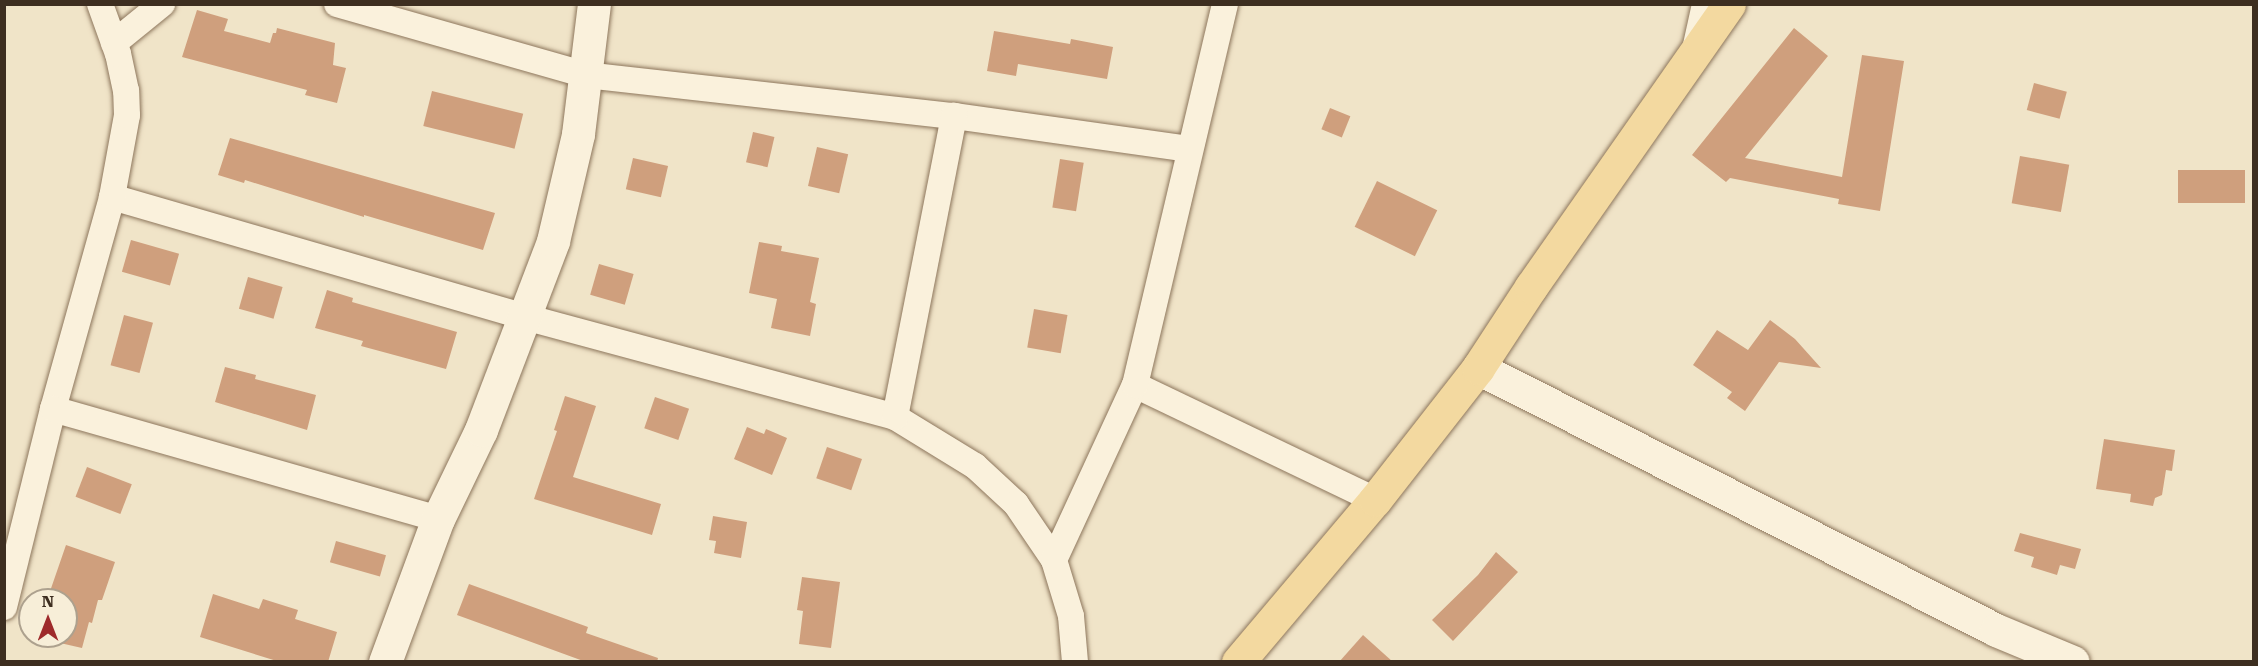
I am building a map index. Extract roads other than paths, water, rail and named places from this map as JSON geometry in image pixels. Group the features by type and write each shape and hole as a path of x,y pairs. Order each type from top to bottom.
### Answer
{"main road":[{"path":"1238,662 1375,500 1478,368 1730,4"}],"street":[{"path":"4,607 53,409 112,197 127,115 126,91 114,43 100,4"},
{"path":"114,43 162,4"},
{"path":"337,4 586,75 954,116 1190,149"},
{"path":"386,662 438,519 481,430 553,241 578,134 594,4"},
{"path":"1054,560 1135,385 1225,4"},
{"path":"1694,56 1705,4"},
{"path":"895,417 954,116"},
{"path":"112,197 525,317 895,417 975,466 1016,504 1054,560 1071,616 1075,662"},
{"path":"1478,368 1996,630 2073,662"},
{"path":"1135,385 1375,500"},
{"path":"53,409 438,519"}]}
